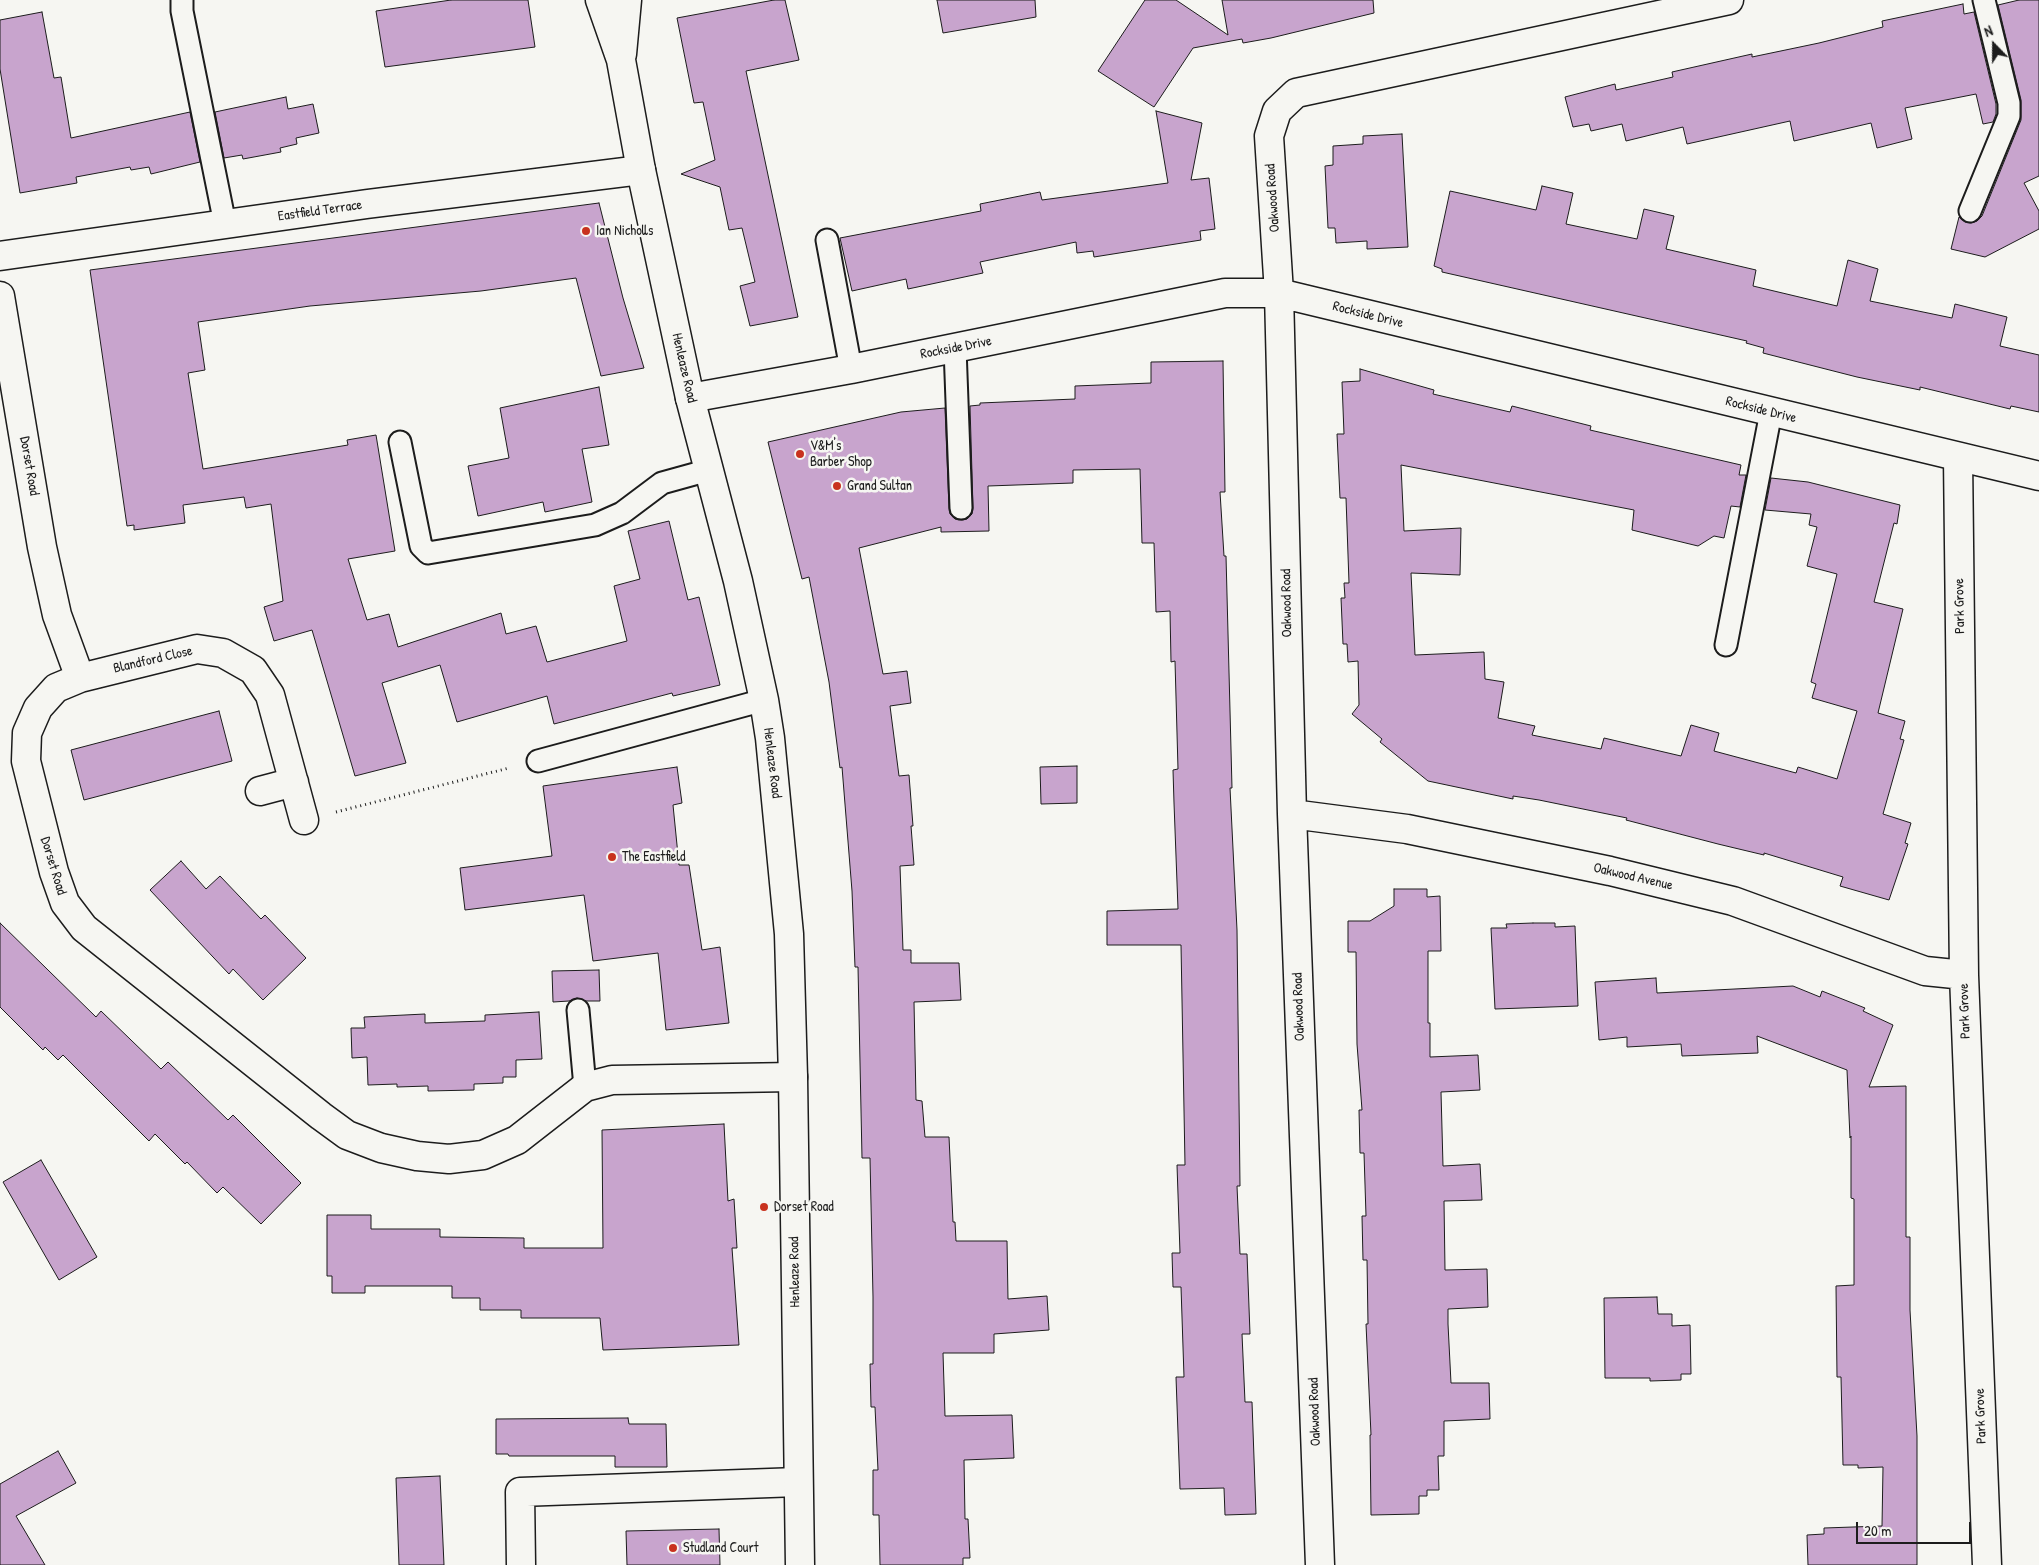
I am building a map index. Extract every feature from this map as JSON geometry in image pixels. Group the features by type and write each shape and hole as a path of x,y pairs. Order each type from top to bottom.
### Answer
{"street":[{"name":"Henleaze Road","path":"600,0 621,60 640,170 690,398 738,580 764,700 777,798 786,904 793,1077 800,1565"},
{"name":"Henleaze Road","path":"621,60 627,0"},
{"name":"Oakwood Road","path":"1320,1565 1292,814 1279,294 1269,136 1277,111 1296,92 1729,0"},
{"name":"Eastfield Terrace","path":"0,256 367,204 640,170"},
{"name":"Rockside Drive","path":"690,398 851,369 1225,293 1279,294 2039,476"},
{"name":"Dorset Road","path":"0,296 50,586 57,615 80,678 56,688 38,708 27,732 26,761 54,872 64,903 84,928 320,1116 347,1135 381,1148 417,1156 449,1160 483,1155 517,1140 585,1087 612,1080 793,1077"},
{"name":"Park Grove","path":"1958,457 1964,975 1987,1565"},
{"name":"Blandford Close","path":"80,678 197,650 223,653 253,670 270,695 304,820"},
{"path":"260,791 294,782"},
{"name":"Oakwood Avenue","path":"1292,814 1407,829 1610,871 1733,901 1925,971 1964,975"},
{"path":"521,1565 520,1492 798,1482"}],"lane":[{"path":"182,0 182,11 225,224"},
{"path":"1970,211 2009,116 2009,103 1984,0"},
{"path":"827,240 851,369"},
{"path":"955,348 961,508"},
{"path":"1726,645 1771,412"},
{"path":"400,442 421,546 428,553 595,525 622,513 662,482 709,470"},
{"path":"538,760 764,700"},
{"path":"578,1010 585,1087"}],"path":[{"path":"304,820 538,760"}],"building":[{"path":"451,0 528,0 535,47 385,67 376,11"},
{"path":"774,0 785,0 799,60 746,71 798,317 750,326 740,286 755,282 742,228 729,230 720,187 681,174 715,160 703,102 694,103 677,18"},
{"path":"937,0 1035,0 1036,17 943,33"},
{"path":"1145,0 1176,0 1228,35 1222,0 1373,0 1374,13 1271,38 1243,43 1242,39 1193,48 1154,107 1098,71"},
{"path":"2019,0 2039,0 2039,176 2024,183 2039,211 2039,229 1985,257 1951,249 1959,217 1965,222 1971,223 1977,221 1982,216 2021,120 2021,100 1998,5"},
{"path":"1963,4 1964,14 1974,12 1996,104 1996,114 1993,122 1983,124 1976,94 1905,108 1912,139 1877,148 1871,123 1794,141 1790,121 1687,144 1683,127 1626,141 1622,124 1591,131 1589,124 1573,127 1565,97 1615,84 1616,90 1673,77 1672,72 1752,54 1752,57 1819,43 1883,27 1882,21"},
{"path":"42,12 54,78 61,77 71,138 190,112 200,162 151,174 149,167 131,170 130,167 76,177 77,183 20,193 0,69 0,20"},
{"path":"286,97 288,109 313,104 319,133 296,138 297,144 280,148 281,152 243,159 242,155 224,158 215,112"},
{"path":"1156,111 1202,123 1191,180 1209,178 1215,229 1200,231 1201,240 1094,257 1093,251 1077,253 1076,242 980,262 983,273 908,289 906,279 852,291 840,238 981,211 980,204 1040,192 1042,200 1168,183"},
{"path":"1402,134 1408,247 1367,249 1367,241 1336,243 1335,228 1328,228 1325,166 1333,165 1333,146 1363,144 1363,136"},
{"path":"1542,186 1573,193 1566,224 1637,239 1644,209 1674,216 1666,249 1756,270 1753,286 1837,306 1848,260 1878,269 1870,301 1952,318 1955,304 2007,317 2000,346 2039,355 2039,412 2011,406 2010,409 1920,387 1920,390 1857,377 1763,353 1764,348 1746,343 1747,341 1442,272 1442,269 1434,266 1450,191 1536,210"},
{"path":"599,203 623,298 644,368 601,376 576,278 481,291 310,306 198,322 205,370 188,373 203,469 348,445 347,440 376,435 395,551 348,559 367,620 389,614 398,647 501,613 506,634 536,626 547,662 627,641 614,586 640,579 628,531 669,521 688,600 699,597 720,685 673,696 672,693 554,724 547,696 457,722 440,665 382,683 406,763 355,776 312,630 274,641 264,607 283,601 271,504 246,508 244,497 183,505 185,523 134,530 134,525 127,526 90,270"},
{"path":"1223,361 1225,492 1220,492 1224,556 1226,556 1232,788 1230,788 1237,930 1240,1186 1237,1186 1240,1254 1247,1254 1250,1334 1242,1334 1245,1402 1252,1402 1256,1514 1225,1515 1224,1488 1180,1489 1176,1377 1184,1377 1181,1287 1173,1287 1172,1253 1180,1253 1177,1165 1185,1165 1181,945 1107,945 1107,911 1178,909 1173,770 1178,769 1175,661 1171,662 1170,611 1156,612 1154,543 1142,543 1140,469 1073,470 1073,483 988,486 989,531 941,532 941,527 859,548 883,674 907,671 911,703 890,706 899,776 909,775 913,826 911,826 914,865 900,866 903,950 911,950 911,963 959,963 961,1000 914,1002 916,1100 922,1101 925,1137 949,1137 953,1222 955,1222 956,1241 1007,1241 1008,1299 1047,1296 1049,1330 994,1334 994,1353 943,1353 945,1416 1012,1415 1014,1458 964,1460 965,1519 968,1519 970,1558 963,1558 963,1565 880,1565 879,1515 873,1515 873,1470 878,1470 875,1407 871,1407 870,1364 873,1364 873,1297 870,1158 862,1158 858,967 855,967 852,891 842,767 840,768 829,682 809,577 802,579 768,442 901,412 945,408 949,508 950,514 955,519 962,520 967,519 972,514 973,508 970,406 980,405 980,403 1075,399 1075,386 1151,383 1151,362"},
{"path":"1360,369 1434,390 1433,394 1510,412 1512,406 1591,426 1590,430 1741,465 1739,475 1746,475 1740,507 1731,506 1724,538 1714,536 1698,546 1632,530 1634,510 1401,465 1404,531 1461,528 1460,575 1411,573 1415,655 1484,652 1485,679 1504,682 1498,718 1535,726 1532,735 1601,749 1604,738 1681,756 1691,725 1719,733 1714,751 1796,773 1798,767 1837,779 1857,711 1812,698 1816,684 1811,682 1837,574 1807,566 1817,527 1809,525 1811,514 1765,510 1771,478 1808,482 1900,505 1897,524 1894,523 1874,602 1903,609 1878,713 1905,721 1900,739 1904,740 1883,814 1911,823 1905,843 1908,844 1889,900 1840,886 1843,877 1764,853 1764,855 1718,844 1626,820 1627,818 1539,800 1513,796 1513,799 1428,781 1380,742 1382,739 1352,714 1359,705 1358,661 1348,662 1347,644 1343,644 1341,598 1345,598 1344,583 1349,583 1346,498 1340,498 1337,434 1344,434 1342,382 1360,381"},
{"path":"599,387 609,445 582,449 592,502 545,512 543,502 478,516 468,466 509,458 500,408"},
{"path":"219,711 232,761 84,800 71,750"},
{"path":"1077,766 1077,803 1041,804 1040,767"},
{"name":"The Eastfield","path":"677,767 682,803 673,805 679,865 689,865 702,950 720,947 729,1023 666,1030 658,953 593,961 584,895 465,910 460,868 552,856 543,786"},
{"path":"181,861 206,889 220,876 261,919 265,915 306,958 263,1000 233,969 229,974 150,890"},
{"path":"1394,889 1427,889 1427,897 1440,896 1441,951 1428,951 1430,1057 1478,1055 1480,1090 1441,1092 1443,1166 1480,1164 1482,1200 1444,1201 1445,1270 1487,1269 1488,1307 1448,1309 1448,1324 1451,1383 1489,1383 1490,1419 1444,1421 1444,1456 1438,1456 1439,1490 1427,1490 1427,1496 1419,1496 1419,1514 1371,1515 1371,1435 1366,1324 1368,1324 1367,1260 1363,1260 1362,1216 1366,1216 1364,1153 1360,1153 1359,1110 1362,1110 1357,1044 1356,952 1348,952 1348,921 1370,921 1394,906"},
{"path":"0,923 96,1017 101,1011 161,1069 168,1062 228,1120 233,1115 301,1183 261,1224 223,1187 217,1193 187,1162 185,1164 155,1134 149,1141 63,1055 58,1060 45,1047 43,1050 0,1007"},
{"path":"1555,923 1555,927 1575,926 1578,1006 1495,1009 1491,928 1507,928 1506,924"},
{"path":"599,970 600,1001 586,1001 577,998 569,1001 553,1002 552,971"},
{"path":"1656,978 1657,993 1793,986 1820,997 1822,991 1865,1008 1863,1011 1893,1025 1869,1087 1906,1086 1906,1237 1910,1237 1910,1310 1917,1436 1917,1565 1808,1565 1807,1535 1824,1534 1824,1528 1882,1526 1883,1467 1858,1468 1858,1465 1843,1465 1841,1377 1837,1377 1836,1286 1854,1285 1854,1199 1851,1198 1851,1136 1850,1138 1847,1070 1757,1036 1758,1053 1682,1056 1681,1044 1627,1047 1627,1037 1599,1040 1595,982"},
{"path":"539,1012 542,1059 516,1060 516,1077 503,1077 503,1083 474,1084 474,1090 428,1091 428,1086 397,1087 397,1084 368,1085 367,1057 352,1058 351,1028 365,1028 364,1017 425,1014 425,1023 485,1021 485,1015"},
{"path":"724,1124 728,1201 734,1199 737,1248 732,1248 739,1345 603,1350 600,1318 521,1318 521,1310 480,1310 480,1298 452,1298 452,1286 365,1286 365,1293 332,1293 332,1276 327,1276 327,1215 371,1215 371,1229 440,1229 440,1237 524,1238 524,1248 603,1248 602,1130"},
{"path":"41,1160 97,1257 59,1280 3,1182"},
{"path":"1657,1297 1658,1314 1672,1314 1672,1326 1690,1325 1691,1374 1681,1374 1681,1380 1650,1381 1650,1378 1605,1378 1604,1298"},
{"path":"628,1418 629,1424 666,1424 667,1467 615,1467 615,1456 509,1456 508,1454 496,1454 496,1419"},
{"path":"58,1451 76,1483 16,1516 45,1565 0,1565 0,1484"},
{"path":"440,1476 444,1565 399,1565 396,1478"},
{"name":"Studland Court","path":"719,1529 720,1565 627,1565 626,1531"}],"place":[{"name":"Ian Nicholls","path":"586,231"},
{"name":"V&M's Barber Shop","path":"800,454"},
{"name":"Grand Sultan","path":"837,486"},
{"name":"The Eastfield","path":"612,857"},
{"name":"Dorset Road","path":"764,1207"},
{"name":"Studland Court","path":"673,1548"}]}
